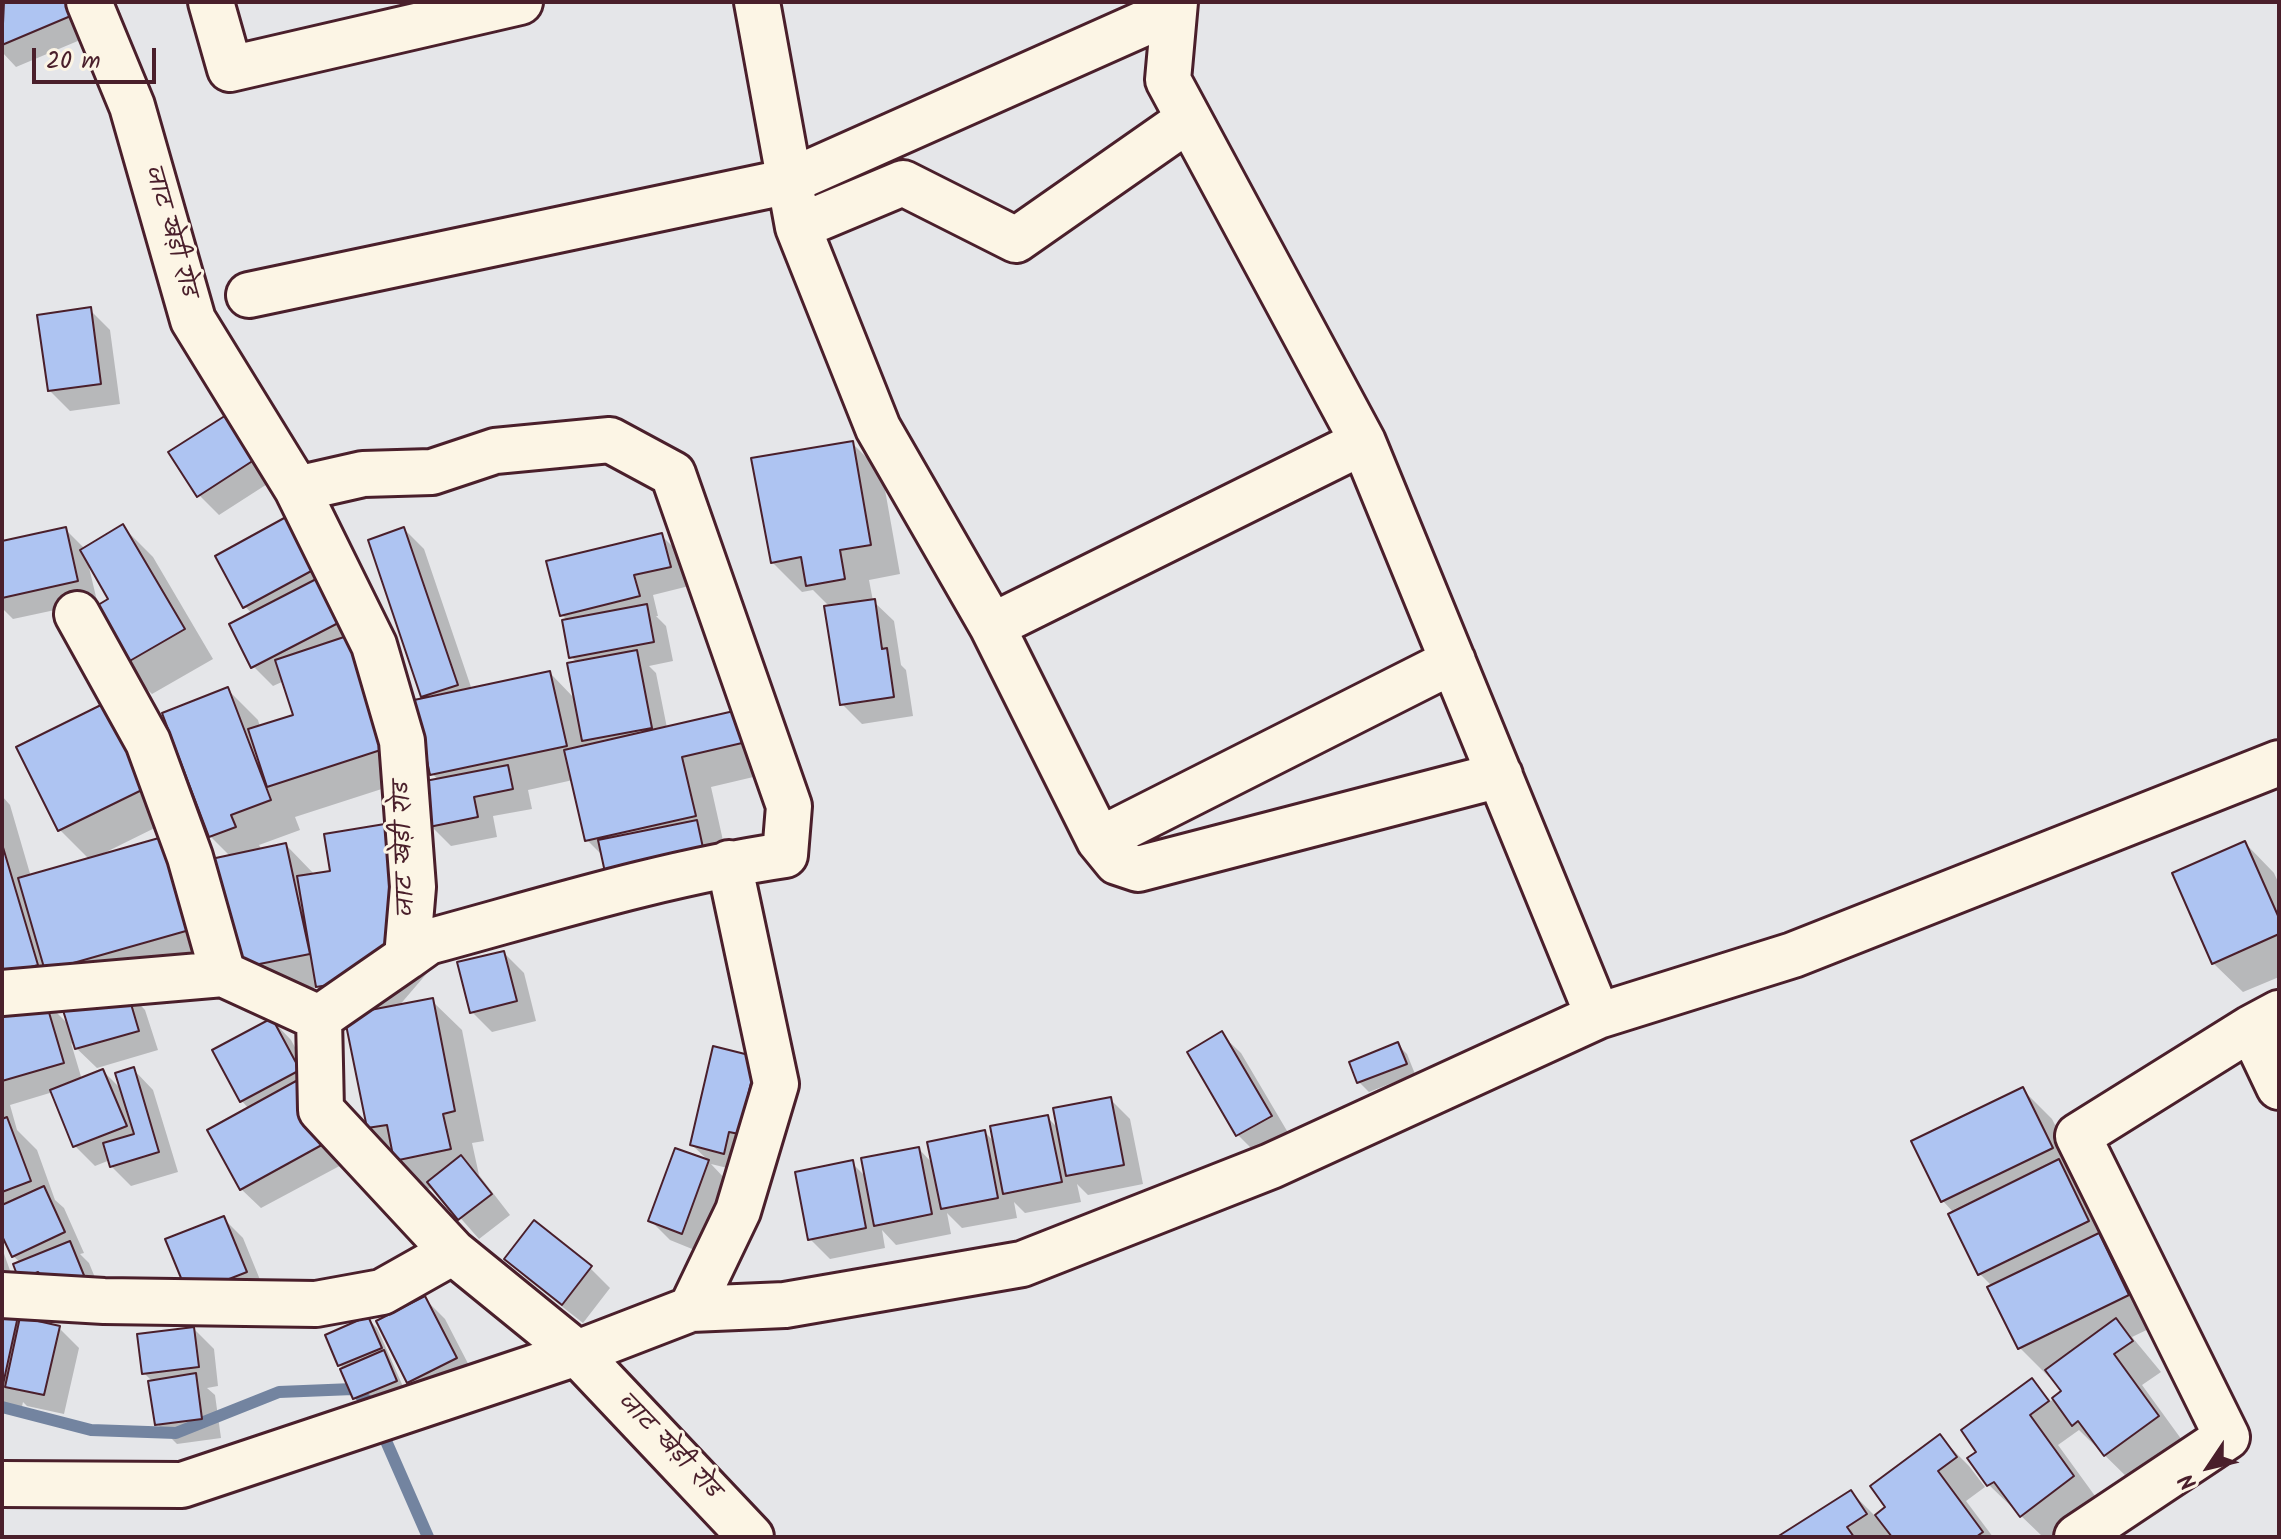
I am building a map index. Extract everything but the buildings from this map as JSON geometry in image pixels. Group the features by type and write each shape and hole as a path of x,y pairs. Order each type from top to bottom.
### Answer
{"street":[{"name":"जाट खेड़ी रोड","path":"89,2 132,106 193,320 297,489 374,645 402,741 413,887 407,957"},
{"path":"211,2 230,69 520,2"},
{"path":"757,2 798,227 878,428 992,626 1099,840 1117,862 1138,869 1500,775"},
{"path":"249,295 790,181 1175,6 1168,80 1363,442 1598,1016"},
{"path":"798,227 903,183 1016,240 1189,119"},
{"path":"2,993 223,974 319,1018 428,942 628,887 729,863 785,855 789,806 673,474 610,440 495,451 432,472 363,474 297,489"},
{"path":"992,626 1363,442"},
{"path":"77,614 148,742 190,857 223,974"},
{"path":"1099,840 1453,661"},
{"path":"2,1484 182,1485 577,1353 691,1309 785,1305 1022,1264 1271,1166 1598,1016 1793,955 2279,763"},
{"path":"691,1309 738,1211 776,1084 729,863"},
{"name":"जाट खेड़ी रोड","path":"319,1018 321,1110 453,1252 577,1353 751,1537"},
{"path":"2077,1537 2227,1437 2078,1136 2265,1021 2279,1087"},
{"path":"2,1295 116,1302 316,1304 382,1292 453,1252"}],"waterway":[{"path":"2,1407 91,1430 176,1433 279,1392 353,1389 376,1408 386,1441 428,1537"}]}
